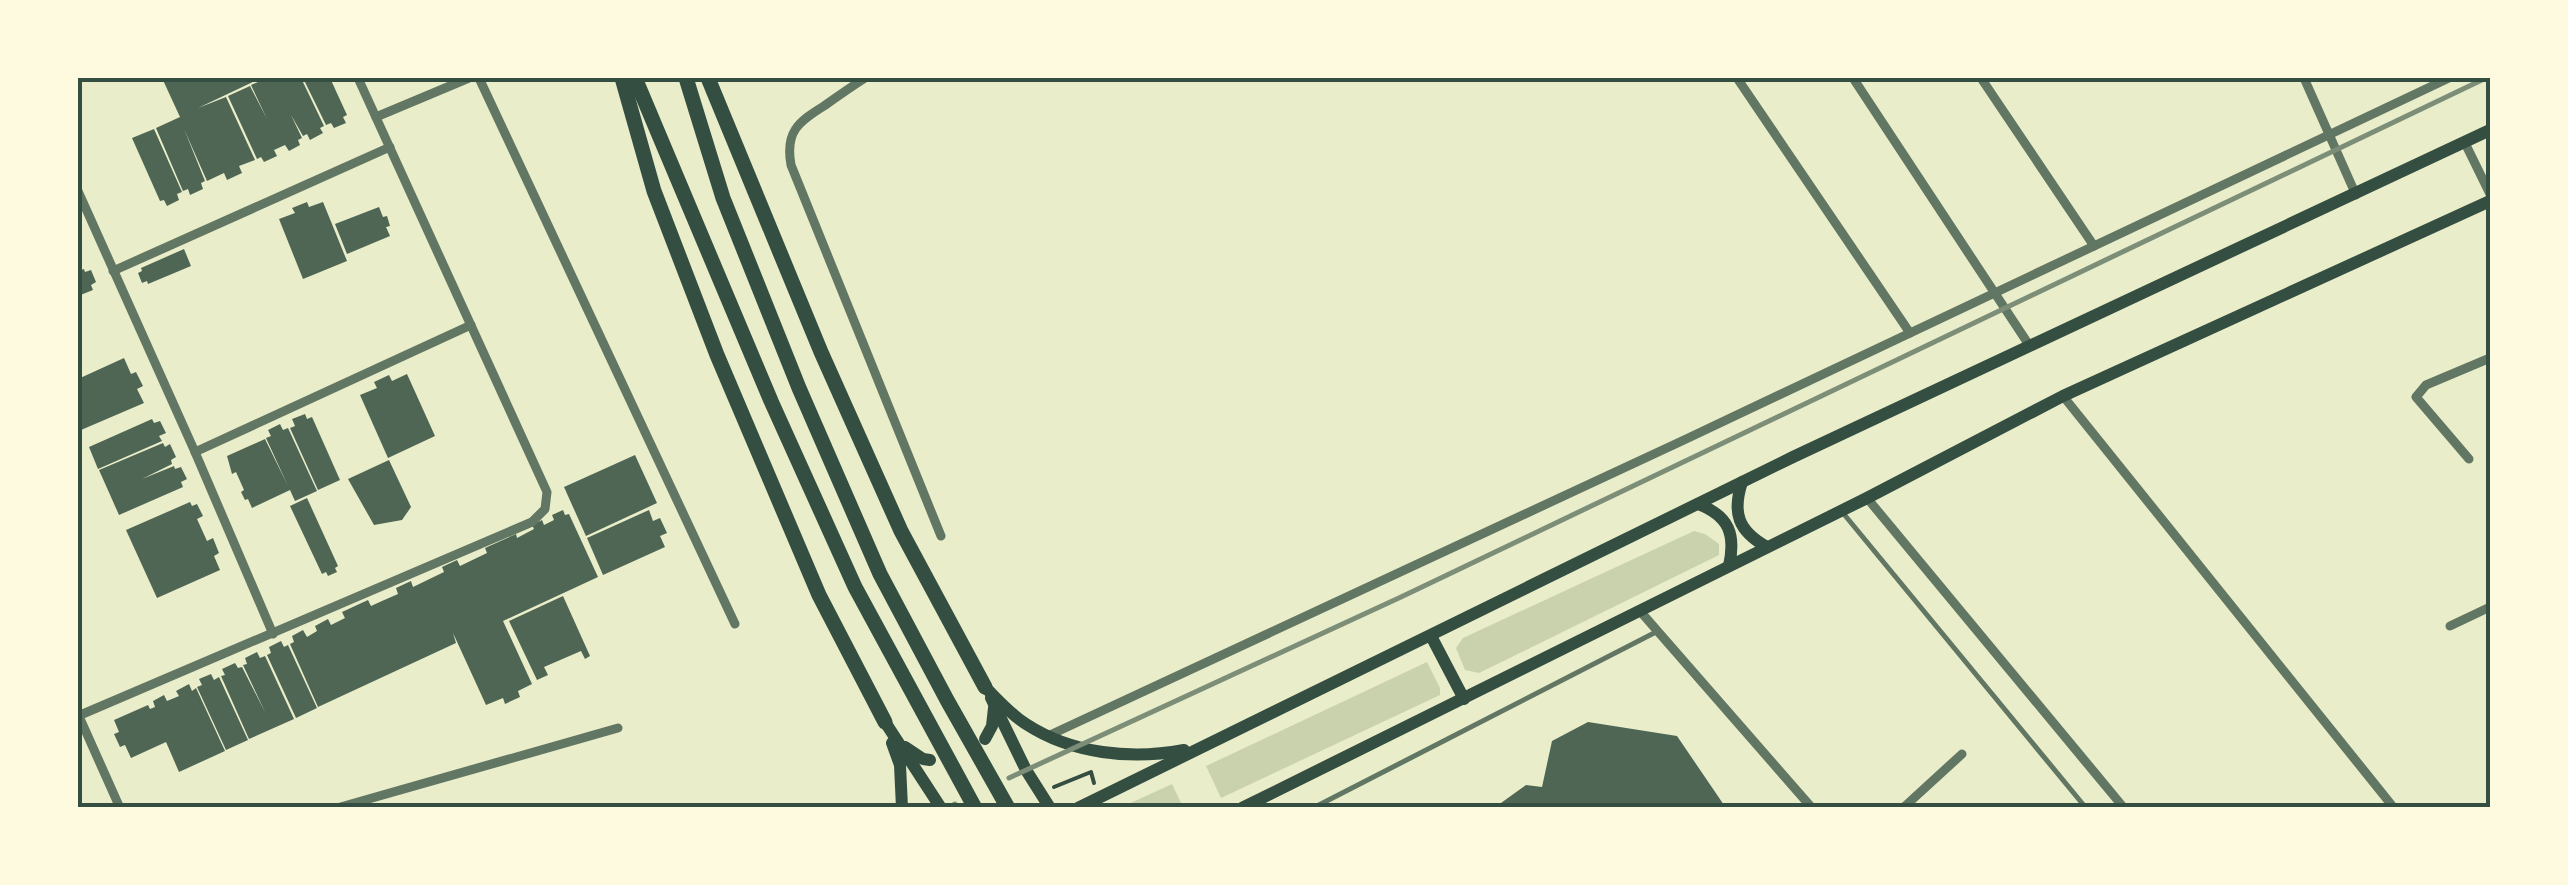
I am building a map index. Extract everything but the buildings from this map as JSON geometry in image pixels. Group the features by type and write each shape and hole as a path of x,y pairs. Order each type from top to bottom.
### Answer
{"highway":[{"path":"622,78 654,192 717,354 819,595 885,722"},
{"path":"635,78 855,587 975,808"},
{"path":"686,78 723,198 880,574 1008,808"},
{"path":"708,78 821,352 901,531 986,687"}],"main road":[{"path":"1078,808 1742,482 2490,130"},
{"path":"1242,808 1867,498 2063,396 2490,198"},
{"path":"1742,482 1737,497 1740,521 1755,540 1767,547"},
{"path":"1698,504 1711,509 1728,526 1732,550 1729,566"},
{"path":"1432,636 1464,698"},
{"path":"986,687 1026,770 1050,808"},
{"path":"986,687 1027,725 1077,746 1112,754 1157,755 1201,747"},
{"path":"986,739 995,706"},
{"path":"885,722 941,808"},
{"path":"885,722 900,765 902,808"},
{"path":"898,743 930,760"}],"street":[{"path":"120,808 78,715 532,522 545,509 547,492 358,78"},
{"path":"376,116 469,78"},
{"path":"480,78 735,624"},
{"path":"865,78 800,121 790,144 790,155 941,536"},
{"path":"1737,78 1910,333"},
{"path":"1852,78 2029,346"},
{"path":"1981,78 2094,246"},
{"path":"2304,78 2356,195"},
{"path":"1050,735 2449,78"},
{"path":"2465,143 2490,198"},
{"path":"113,271 390,147"},
{"path":"78,191 272,634"},
{"path":"195,452 471,325"},
{"path":"2469,458 2416,397 2426,385 2490,358"},
{"path":"2063,396 2394,808"},
{"path":"1867,498 2124,808"},
{"path":"2450,626 2490,607"},
{"path":"1640,611 1812,808"},
{"path":"336,808 618,728"},
{"path":"1903,808 1962,754"}],"lane":[{"path":"1841,511 2086,808"},
{"path":"1313,808 1656,632"}],"path":[{"path":"1041,793 1091,772 1100,798"}],"green space":[{"path":"1694,531 1719,544 1719,555 1479,673 1465,670 1456,648 1463,638"},
{"path":"1427,662 1440,695 1221,798 1206,766"},
{"path":"1172,784 1183,807 1122,807"}],"railway":[{"path":"1009,778 1401,597 2486,78"},
{"path":"948,808 955,804"}]}
